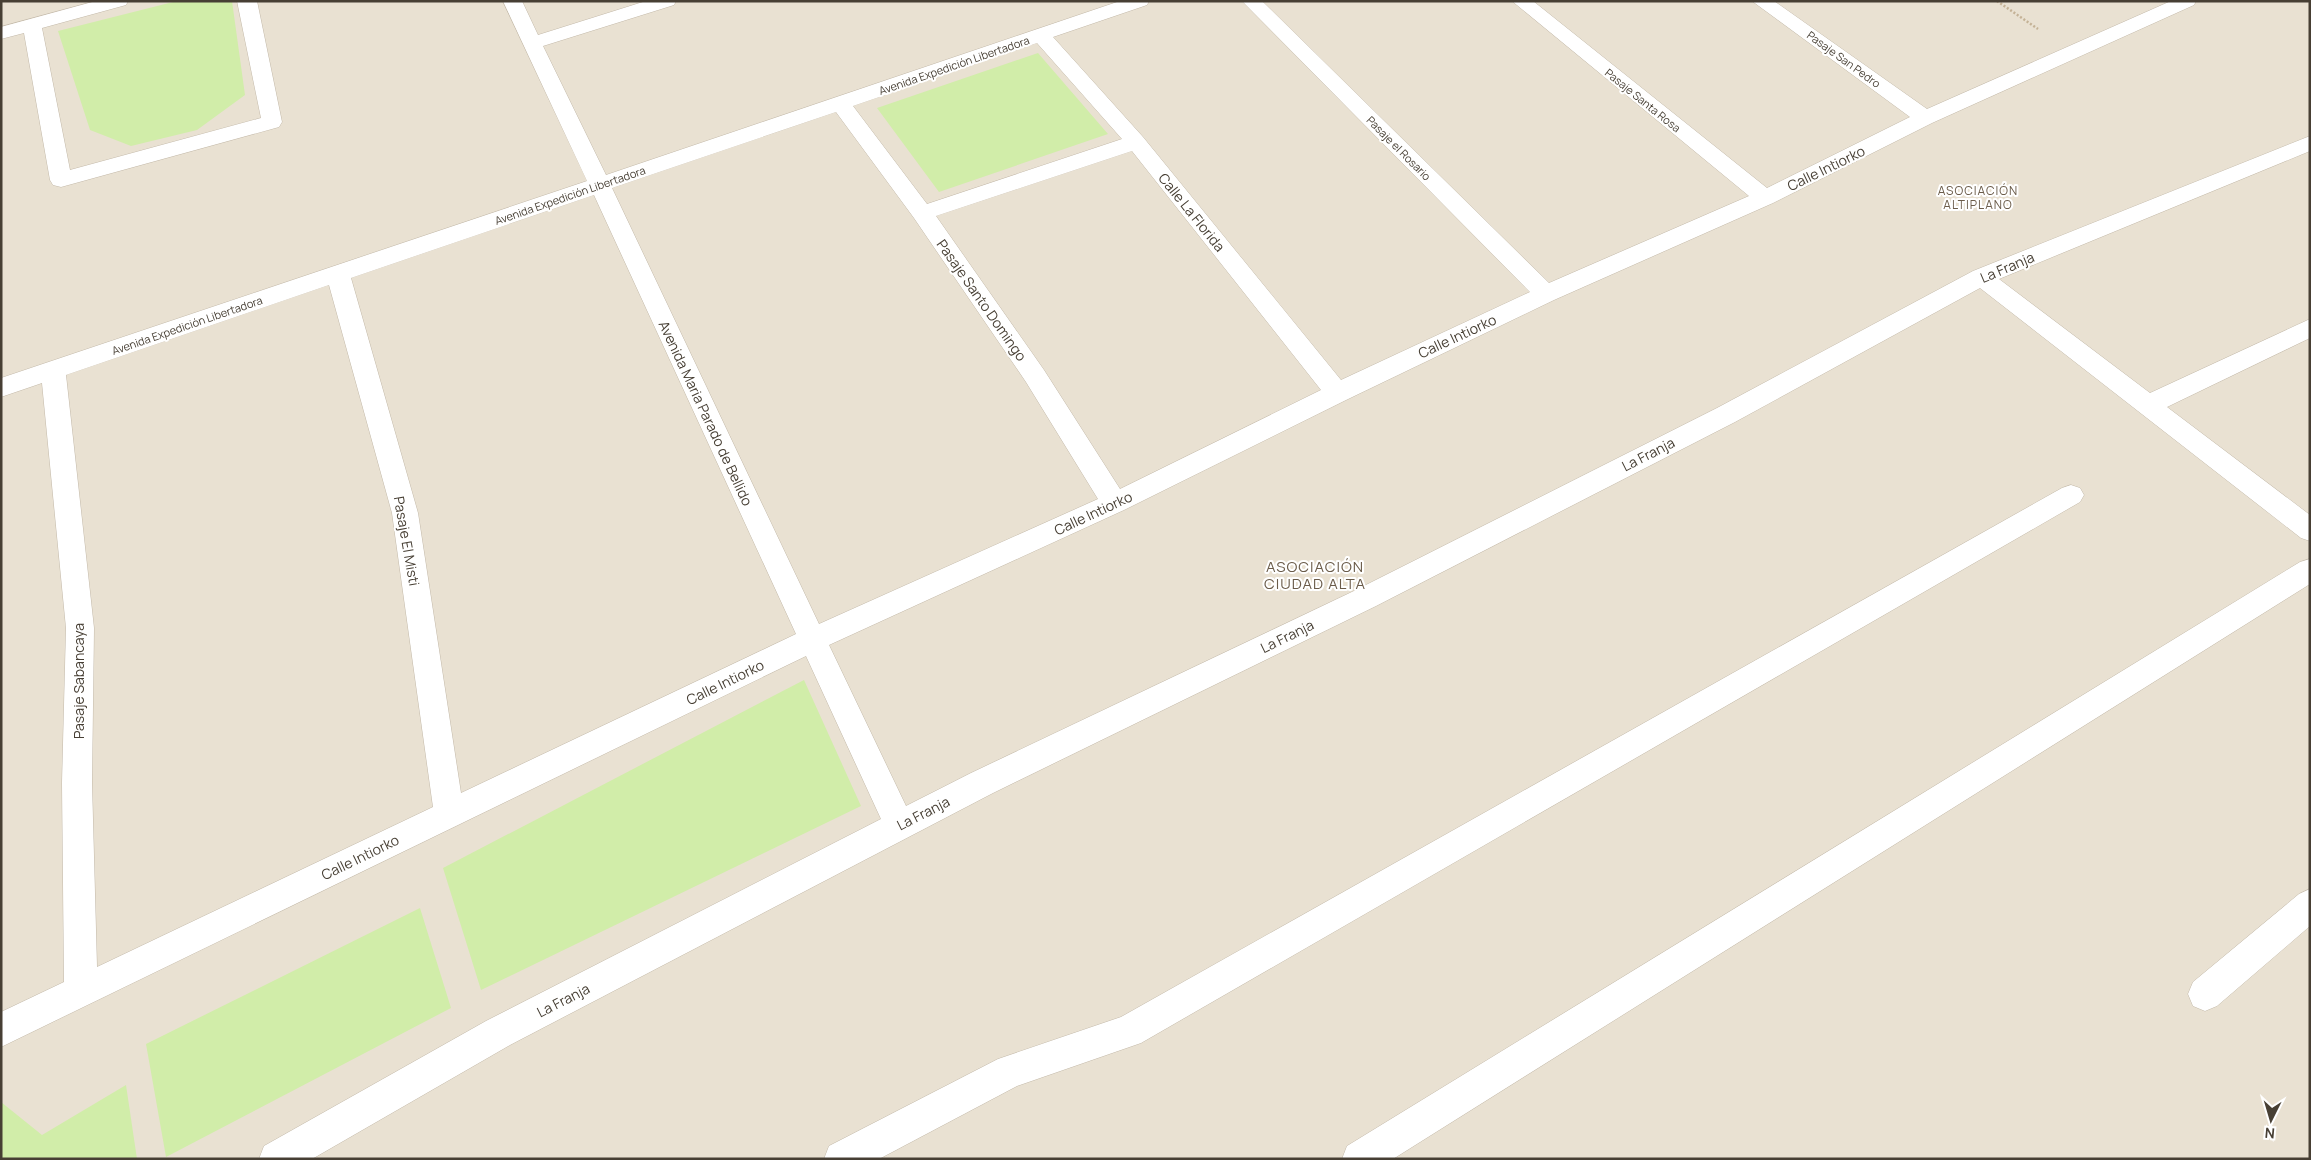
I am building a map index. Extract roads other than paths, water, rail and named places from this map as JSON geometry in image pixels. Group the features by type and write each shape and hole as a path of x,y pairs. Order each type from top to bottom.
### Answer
{"street":[{"path":"1,33 119,1"},
{"path":"32,25 61,180 272,122 247,1"},
{"name":"Avenida Maria Parado de Bellido","path":"512,1 600,185 899,826"},
{"path":"532,43 667,1"},
{"name":"Avenida Expedición Libertadora","path":"1,388 1140,1"},
{"name":"Pasaje el Rosario","path":"1251,1 1546,294"},
{"name":"Pasaje Santa Rosa","path":"1522,1 1765,198"},
{"name":"Pasaje San Pedro","path":"1761,1 1925,118"},
{"name":"Calle Intiorko","path":"1,1030 812,640 1115,503 1337,393 1546,294 1765,198 1925,118 2187,1"},
{"name":"Calle La Florida","path":"1041,35 1136,142 1337,393"},
{"name":"Pasaje Santo Domingo","path":"840,103 922,213 1035,376 1115,503"},
{"path":"922,213 1136,142"},
{"name":"La Franja","path":"281,1158 498,1033 982,783 1366,598 1726,415 1981,277 2310,142"},
{"name":"Pasaje El Misti","path":"338,274 404,514 448,814"},
{"path":"1981,277 2310,530"},
{"path":"2148,405 2310,328"},
{"name":"Pasaje Sabancaya","path":"52,371 80,628 77,783 81,992"},
{"path":"842,1159 1010,1071 1129,1031 2071,495"},
{"path":"1360,1159 2310,570"},
{"path":"2205,994 2310,905"}],"district":[{"name":"ASOCIACIÓN ALTIPLANO","path":"1978,197"},
{"name":"ASOCIACIÓN CIUDAD ALTA","path":"1315,574"}]}
